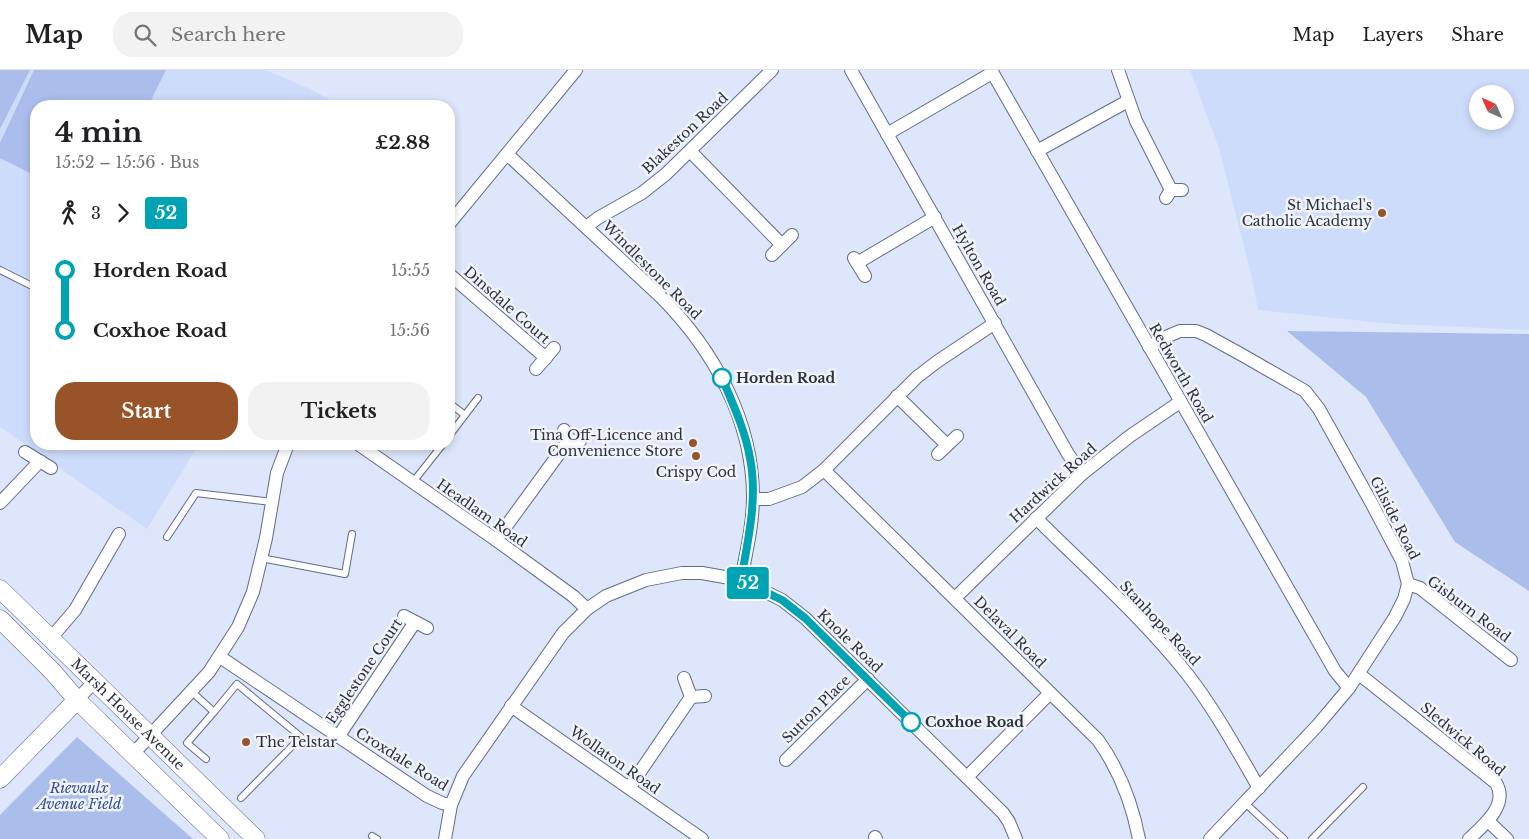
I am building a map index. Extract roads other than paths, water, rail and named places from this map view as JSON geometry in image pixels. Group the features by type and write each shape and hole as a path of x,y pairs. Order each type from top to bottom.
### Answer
{"street":[{"path":"455,217 576,70"},
{"name":"Blakeston Road","path":"586,227 642,193 666,174 772,70"},
{"name":"Hylton Road","path":"851,70 1068,454 1082,474"},
{"path":"1118,70 1128,101 1154,159 1173,193"},
{"path":"887,134 991,71"},
{"name":"Redworth Road","path":"991,71 1335,671 1349,688"},
{"path":"1037,152 1128,101"},
{"path":"690,150 782,245"},
{"name":"Windlestone Road","path":"507,154 680,315 697,336 722,377 737,414 750,458 753,499 741,580"},
{"path":"865,276 855,260 934,216"},
{"path":"772,255 792,234"},
{"name":"Dinsdale Court","path":"455,279 550,353 536,369"},
{"path":"753,499 769,499 787,493 802,486 824,470 897,396 938,361 995,323"},
{"name":"Gilside Road","path":"1149,347 1180,331 1196,331 1240,353 1305,392 1319,409 1372,504 1402,561 1408,584"},
{"path":"897,396 943,450 957,436"},
{"name":"Hardwick Road","path":"955,598 1082,474 1130,436 1180,402"},
{"path":"496,540 571,437"},
{"path":"133,754 209,672 238,626 253,592 278,473 286,450"},
{"name":"Headlam Road","path":"367,450 496,540 587,609"},
{"path":"0,504 46,465 26,452"},
{"name":"Delaval Road","path":"824,470 1091,733 1120,774 1135,817 1138,839"},
{"name":"Stanhope Road","path":"1036,518 1136,618 1189,676 1228,735 1259,788"},
{"path":"51,638 75,610 119,534"},
{"name":"Knole Road","path":"445,839 451,805 464,776 563,633 587,609 606,596 625,587 682,572 702,573 741,580 782,600 805,618 1003,813 1016,839"},
{"path":"1210,839 1317,726 1349,688 1395,617 1408,584"},
{"name":"Gisburn Road","path":"1408,584 1420,588 1511,660"},
{"name":"Marsh House Avenue","path":"0,589 256,839"},
{"name":"Marsh House Avenue","path":"0,619 53,672 77,700 220,839"},
{"name":"Egglestone Court","path":"338,737 415,622"},
{"name":"Croxdale Road","path":"220,656 427,796 451,805"},
{"name":"Sledwick Road","path":"1359,674 1496,783 1501,791 1500,799 1488,821 1469,839"},
{"path":"684,678 690,697"},
{"name":"Sutton Place","path":"786,760 868,679"},
{"path":"0,779 95,681"},
{"path":"967,777 1050,693"},
{"path":"690,697 705,696"},
{"path":"629,788 690,697"},
{"name":"Wollaton Road","path":"511,706 702,839"},
{"path":"1488,821 1507,839"}],"lane":[{"path":"0,270 30,285"},
{"path":"455,428 478,398"},
{"path":"455,408 465,415"},
{"path":"413,482 438,450"},
{"path":"167,537 196,493 272,502"},
{"path":"261,558 345,574 352,534"},
{"path":"206,759 187,743 237,684 301,737 241,798"},
{"path":"191,691 214,712"},
{"path":"1312,839 1363,787"},
{"path":"1245,803 1284,839"}],"place":[{"name":"St Michael's Catholic Academy","path":"1382,213"},
{"name":"Horden Road","path":"722,378"},
{"name":"Tina Off-Licence and Convenience Store","path":"693,443"},
{"name":"Crispy Cod","path":"696,456"},
{"name":"Coxhoe Road","path":"911,722"},
{"name":"The Telstar","path":"246,742"}],"park label":[{"name":"Rievaulx Avenue Field","path":"79,796"}]}
